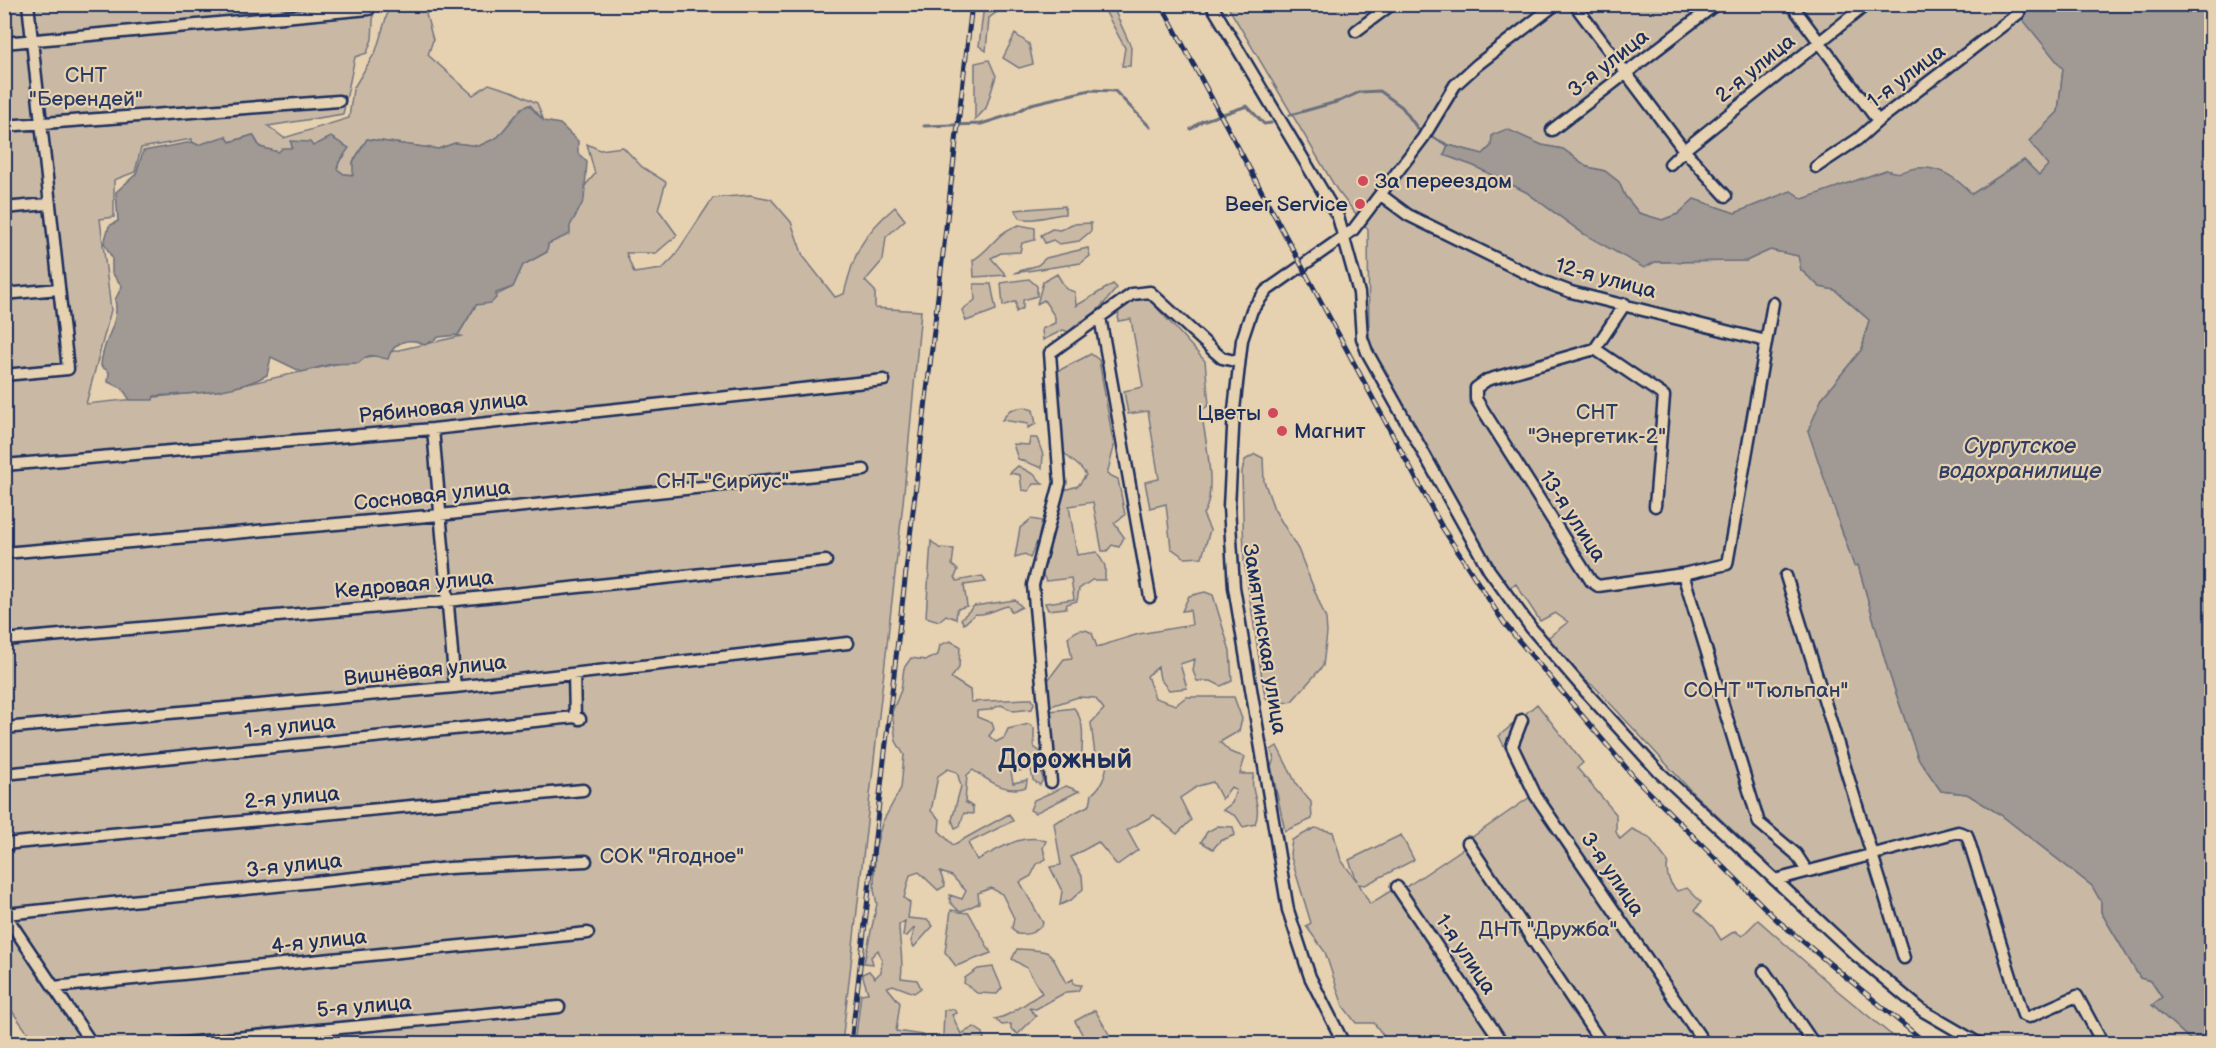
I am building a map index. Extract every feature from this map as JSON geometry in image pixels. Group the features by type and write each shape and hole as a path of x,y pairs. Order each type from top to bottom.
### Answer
{"street":[{"path":"4,375 68,369 48,204 28,4"},
{"path":"1211,4 1331,201 1359,293 1362,338 1366,352 1489,570 1532,629 1642,753 1857,956 1923,1011 1980,1044"},
{"path":"1356,31 1392,4"},
{"path":"1381,195 1423,138 1455,86 1477,65 1556,4"},
{"path":"1574,4 1684,150 1726,196"},
{"name":"3-я улица","path":"1552,130 1716,4"},
{"path":"1791,4 1878,121"},
{"name":"2-я улица","path":"1670,164 1684,150 1867,4"},
{"path":"4,43 369,9"},
{"name":"1-я улица","path":"1816,167 1858,139 1878,121 2019,14"},
{"path":"4,126 339,101"},
{"name":"Замятинская улица","path":"1344,1044 1310,977 1288,910 1260,731 1241,638 1234,587 1230,507 1239,362 1246,324 1262,296 1344,238 1381,195"},
{"name":"12-я улица","path":"1381,195 1408,215 1542,281 1571,292 1766,341"},
{"path":"4,208 48,204"},
{"path":"4,294 59,289"},
{"path":"1051,782 1033,585 1060,483 1050,353 1132,294 1150,292 1222,358 1239,362"},
{"path":"1773,303 1727,564 1683,574 1759,823 1796,854 1807,871"},
{"path":"1625,304 1595,349 1664,396 1654,506"},
{"path":"1100,317 1150,597"},
{"name":"13-я улица","path":"1595,349 1487,380 1476,388 1476,399 1591,581 1598,586 1683,574"},
{"name":"Рябиновая улица","path":"4,465 433,429 884,380"},
{"path":"433,429 455,687"},
{"name":"Сосновая улица","path":"4,553 440,515 864,470"},
{"name":"Кедровая улица","path":"4,640 447,601 826,561"},
{"path":"1786,576 1904,958"},
{"name":"Вишнёвая улица","path":"4,728 455,687 848,643"},
{"name":"1-я улица","path":"4,774 577,718 574,674"},
{"name":"3-я улица","path":"1522,720 1512,746 1536,796 1705,1044"},
{"name":"2-я улица","path":"4,844 583,790"},
{"path":"1775,880 1958,832 1967,835 2023,1015 2029,1017 2077,996 2103,1044"},
{"path":"1468,843 1602,1044"},
{"name":"3-я улица","path":"5,914 449,868 586,861"},
{"name":"1-я улица","path":"1397,887 1503,1044"},
{"path":"5,914 92,1044"},
{"name":"4-я улица","path":"54,987 588,933"},
{"path":"1764,971 1814,1044"},
{"name":"5-я улица","path":"173,1044 559,1007"}],"green space":[{"path":"4,5 374,5 372,39 367,53 355,57 343,114 268,126 284,138 349,118 353,89 376,51 390,5 435,5 426,14 433,40 428,55 473,95 489,84 514,92 537,103 544,121 530,105 522,108 498,137 479,146 455,143 438,149 367,139 353,162 354,175 344,174 337,169 339,162 345,156 291,142 292,148 278,152 260,147 253,135 229,142 225,137 198,145 192,142 192,139 141,148 135,172 114,180 114,217 100,219 111,310 86,404 216,391 461,336 458,335 476,305 513,287 523,265 547,252 548,244 578,213 583,188 595,174 587,144 600,150 623,147 642,167 666,182 658,209 677,235 656,253 626,253 634,273 662,269 674,257 713,198 750,195 771,199 791,222 803,256 835,297 844,294 856,256 867,236 895,207 905,220 886,237 883,260 865,281 875,291 875,308 921,311 903,503 842,1043 35,1043 4,1000"},
{"path":"984,5 1001,5 1001,9 989,18 986,51 979,46"},
{"path":"1102,5 1112,5 1131,47 1130,66 1122,66 1125,48"},
{"name":"СHТ \"Энергетик-2\"","path":"1227,5 2011,5 2063,68 2058,112 2029,141 2049,165 2039,175 2024,160 1972,194 1918,168 1899,174 1886,170 1803,199 1791,191 1735,213 1694,199 1678,214 1662,220 1639,213 1625,196 1619,182 1605,171 1588,167 1563,149 1542,145 1507,130 1483,154 1448,145 1444,155 1474,166 1526,192 1584,234 1655,262 1746,261 1770,250 1799,256 1801,270 1820,287 1835,290 1869,320 1862,349 1822,398 1838,520 1854,565 1858,565 1887,667 1918,758 1941,791 1967,794 2001,815 2092,886 2101,902 2101,912 2140,978 2151,981 2162,998 2152,1005 2194,1043 1985,1043 1924,1008 1694,794 1595,687 1582,678 1546,639 1568,622 1555,613 1540,621 1516,584 1506,589 1419,439 1369,342 1368,229 1337,190"},
{"path":"1015,34 1029,44 1033,64 1019,68 1003,58"},
{"path":"989,60 996,76 986,108 975,120 975,63"},
{"path":"1065,206 1065,214 1036,219 1020,218 1015,210"},
{"path":"1091,223 1091,231 1079,241 1059,244 1053,240 1045,243 1041,235 1052,229 1060,230 1072,224"},
{"path":"1019,225 1035,228 1035,240 1022,243 1020,252 1001,253 991,258 1006,275 974,277 973,260 986,251 1004,232"},
{"path":"1088,248 1090,256 1081,263 1014,273 1038,265 1046,258"},
{"path":"1057,274 1066,289 1075,292 1076,306 1113,284 1117,288 1096,311 1069,332 1063,330 1043,340 1042,329 1055,323 1055,317 1044,300 1037,304 1043,282"},
{"path":"1029,279 1037,286 1037,296 1023,300 1023,308 1016,312 1016,301 1003,306 1001,283"},
{"path":"974,284 991,284 996,310 966,321 962,310 975,300"},
{"path":"1149,299 1205,361 1209,405 1201,411 1207,449 1210,493 1203,514 1210,530 1202,557 1185,558 1171,548 1166,504 1150,508 1145,482 1159,479 1148,411 1128,414 1124,391 1143,387 1131,319 1118,321 1119,309 1131,301"},
{"path":"1091,354 1099,360 1114,447 1107,474 1118,479 1125,515 1114,523 1124,537 1119,547 1112,545 1107,551 1102,551 1093,502 1069,506 1077,555 1097,552 1105,566 1105,580 1092,580 1079,589 1077,601 1067,604 1066,608 1048,610 1045,603 1074,599 1071,578 1046,581 1040,569 1055,523 1055,503 1064,490 1078,486 1086,475 1067,456 1059,442 1056,372"},
{"path":"1024,407 1033,410 1036,424 1028,428 1028,424 1002,420 1010,410"},
{"path":"1030,438 1037,438 1043,455 1042,468 1018,459 1013,444 1029,445"},
{"path":"1255,454 1263,458 1264,481 1274,509 1298,549 1326,619 1327,633 1323,666 1292,701 1275,705 1265,697 1244,561 1242,471 1245,460"},
{"path":"1018,466 1035,475 1043,484 1033,484 1029,491 1022,490 1020,475 1010,473"},
{"path":"1031,519 1042,521 1038,540 1030,558 1025,554 1015,557 1020,528"},
{"path":"931,541 939,548 954,549 952,565 958,570 955,577 957,581 982,576 986,582 964,585 967,606 957,609 956,619 946,615 939,621 926,617"},
{"path":"1205,592 1213,595 1230,651 1232,681 1221,686 1211,681 1197,681 1193,671 1195,659 1180,664 1187,688 1169,690 1160,679 1158,667 1147,676 1155,698 1176,705 1186,697 1234,697 1242,719 1239,731 1220,742 1230,752 1245,757 1240,774 1254,774 1253,786 1257,810 1255,824 1243,827 1236,816 1223,810 1232,803 1236,790 1231,787 1222,799 1213,782 1198,786 1180,798 1191,820 1177,834 1154,815 1127,830 1138,850 1117,865 1098,842 1071,857 1082,876 1083,889 1071,900 1060,905 1062,891 1050,867 1061,865 1054,823 1090,805 1092,794 1102,781 1107,764 1095,755 1091,723 1104,709 1095,698 1078,697 1048,707 1045,684 1064,659 1072,658 1068,637 1074,633 1082,630 1092,633 1097,647 1139,634 1192,625 1190,610 1182,611 1189,596"},
{"path":"1015,600 1022,607 1012,612 1008,606 983,614 975,614 964,624 961,619 974,606"},
{"path":"950,641 960,646 959,668 951,678 970,690 971,702 1032,699 1034,703 1032,709 1014,711 1001,705 989,710 977,711 977,717 992,723 994,729 989,736 996,742 1004,738 1008,729 1029,724 1034,728 1034,747 1042,753 1045,762 1040,766 1043,779 1040,785 1033,780 1031,769 1011,772 1013,783 1027,780 1026,787 1019,789 1005,788 973,770 967,775 965,802 973,807 973,814 964,813 960,826 955,828 952,820 961,786 957,772 948,769 938,776 931,811 940,819 939,831 953,845 1009,814 1013,821 968,843 977,860 1019,840 1046,841 1043,848 1046,859 1037,864 1031,876 1020,882 1043,923 1032,933 1017,934 1012,928 1014,918 1002,894 991,888 978,893 979,903 960,912 969,913 991,953 956,966 945,952 951,910 959,911 950,902 950,895 962,899 966,891 952,876 940,872 945,886 938,890 919,872 910,875 904,898 910,903 908,918 928,920 933,926 914,947 911,942 915,927 907,936 903,936 905,921 899,925 901,978 917,980 921,988 914,993 893,985 887,987 900,1003 896,1031 923,1035 921,1041 855,1044 861,994 868,993 862,974 869,971 875,978 881,972 882,960 878,950 871,957 873,964 864,963 877,904 874,890 875,850 882,823 901,788 904,755 896,741 892,712 901,690 904,668 911,658 926,660 938,655 940,645"},
{"name":"ДНТ \"Дружба\"","path":"1537,704 1583,763 1577,768 1616,814 1616,832 1620,839 1632,829 1649,837 1668,862 1667,874 1672,885 1677,891 1687,888 1701,902 1695,910 1713,927 1721,940 1735,931 1742,936 1758,920 1901,1043 1389,1043 1374,1023 1356,1023 1343,1006 1325,952 1306,926 1311,923 1290,854 1292,840 1315,828 1333,832 1341,860 1357,881 1349,860 1401,835 1414,860 1365,885 1359,884 1370,904 1400,885 1403,889 1473,842 1471,838 1530,797 1499,736"},
{"path":"1074,708 1082,727 1082,761 1072,764 1054,756 1050,711"},
{"path":"1277,746 1297,785 1311,802 1312,819 1285,831 1271,766 1274,759 1271,750"},
{"path":"1066,786 1079,791 1035,813 1030,810 1034,800"},
{"path":"1218,826 1233,827 1235,835 1220,841 1213,849 1201,842 1207,832"},
{"path":"1017,949 1039,950 1049,954 1066,983 1073,979 1073,984 1081,985 1078,991 1066,992 1036,1009 1029,1008 1036,1016 1018,1034 1011,1029 1011,1024 1002,1025 995,1019 1013,1012 1042,993 1027,968 1012,959"},
{"path":"993,967 1002,988 997,994 977,993 964,983 965,978 978,969"},
{"path":"953,1009 957,1013 952,1015 961,1034 974,1027 983,1033 984,1039 963,1044 943,1037 944,1010"},
{"path":"1095,1010 1114,1043 1087,1043 1075,1021"}],"water":[{"name":"Сургутское водохранилище","path":"2011,5 2211,5 2211,1043 2194,1043 2152,1005 2162,997 2151,981 2140,978 2101,912 2101,902 2092,886 2001,815 1967,794 1941,791 1918,758 1887,667 1858,565 1854,566 1808,431 1822,398 1862,349 1869,320 1835,290 1820,287 1801,270 1798,256 1770,250 1746,261 1655,262 1644,268 1584,234 1526,192 1474,166 1444,155 1448,145 1483,154 1491,146 1492,135 1507,129 1542,145 1563,149 1588,167 1605,171 1619,182 1625,196 1639,213 1662,220 1678,214 1694,199 1735,213 1791,191 1803,199 1886,170 1900,172 1918,168 1934,169 1954,179 1972,194 2024,160 2039,175 2048,165 2029,141 2058,112 2063,69"},
{"path":"529,105 544,121 560,124 578,141 578,153 587,162 584,200 570,226 570,234 548,244 547,252 523,265 513,287 496,293 496,298 491,303 476,305 458,335 439,337 425,345 413,341 402,342 394,348 388,359 370,356 359,363 331,364 302,372 271,357 267,375 254,381 212,392 154,396 153,400 130,400 122,388 108,382 109,372 101,366 102,357 115,316 115,300 122,286 112,273 112,258 104,243 109,226 118,221 116,192 136,174 143,151 192,142 198,145 226,136 230,142 253,135 260,147 278,152 283,148 292,148 291,141 310,142 313,146 331,137 349,148 337,169 344,174 353,175 353,162 367,139 438,149 455,143 479,146 498,137 522,108"}],"waterway":[{"path":"924,126 981,124 1013,114 1031,104 1090,90 1115,91 1150,127"},
{"path":"1290,115 1340,101 1360,92 1380,91 1402,107 1418,129"},
{"path":"1191,129 1202,121 1247,106 1264,124 1271,123"},
{"path":"1432,137 1448,145"}],"railway":[{"path":"851,1044 972,4"},
{"path":"1161,4 1442,527 1504,623 1634,777 1777,920 1927,1044"}],"place":[{"name":"За переездом","path":"1363,181"},
{"name":"Beer Service","path":"1360,204"},
{"name":"Цветы","path":"1273,413"},
{"name":"Магнит","path":"1282,431"}],"district":[{"name":"Дорожный","path":"1065,759"}],"park label":[{"name":"СНТ \"Берендей\"","path":"86,87"},
{"name":"СНТ \"Сириус\"","path":"723,481"},
{"name":"СОНТ \"Тюльпан\"","path":"1766,690"},
{"name":"СОК \"Ягодное\"","path":"672,856"}]}
